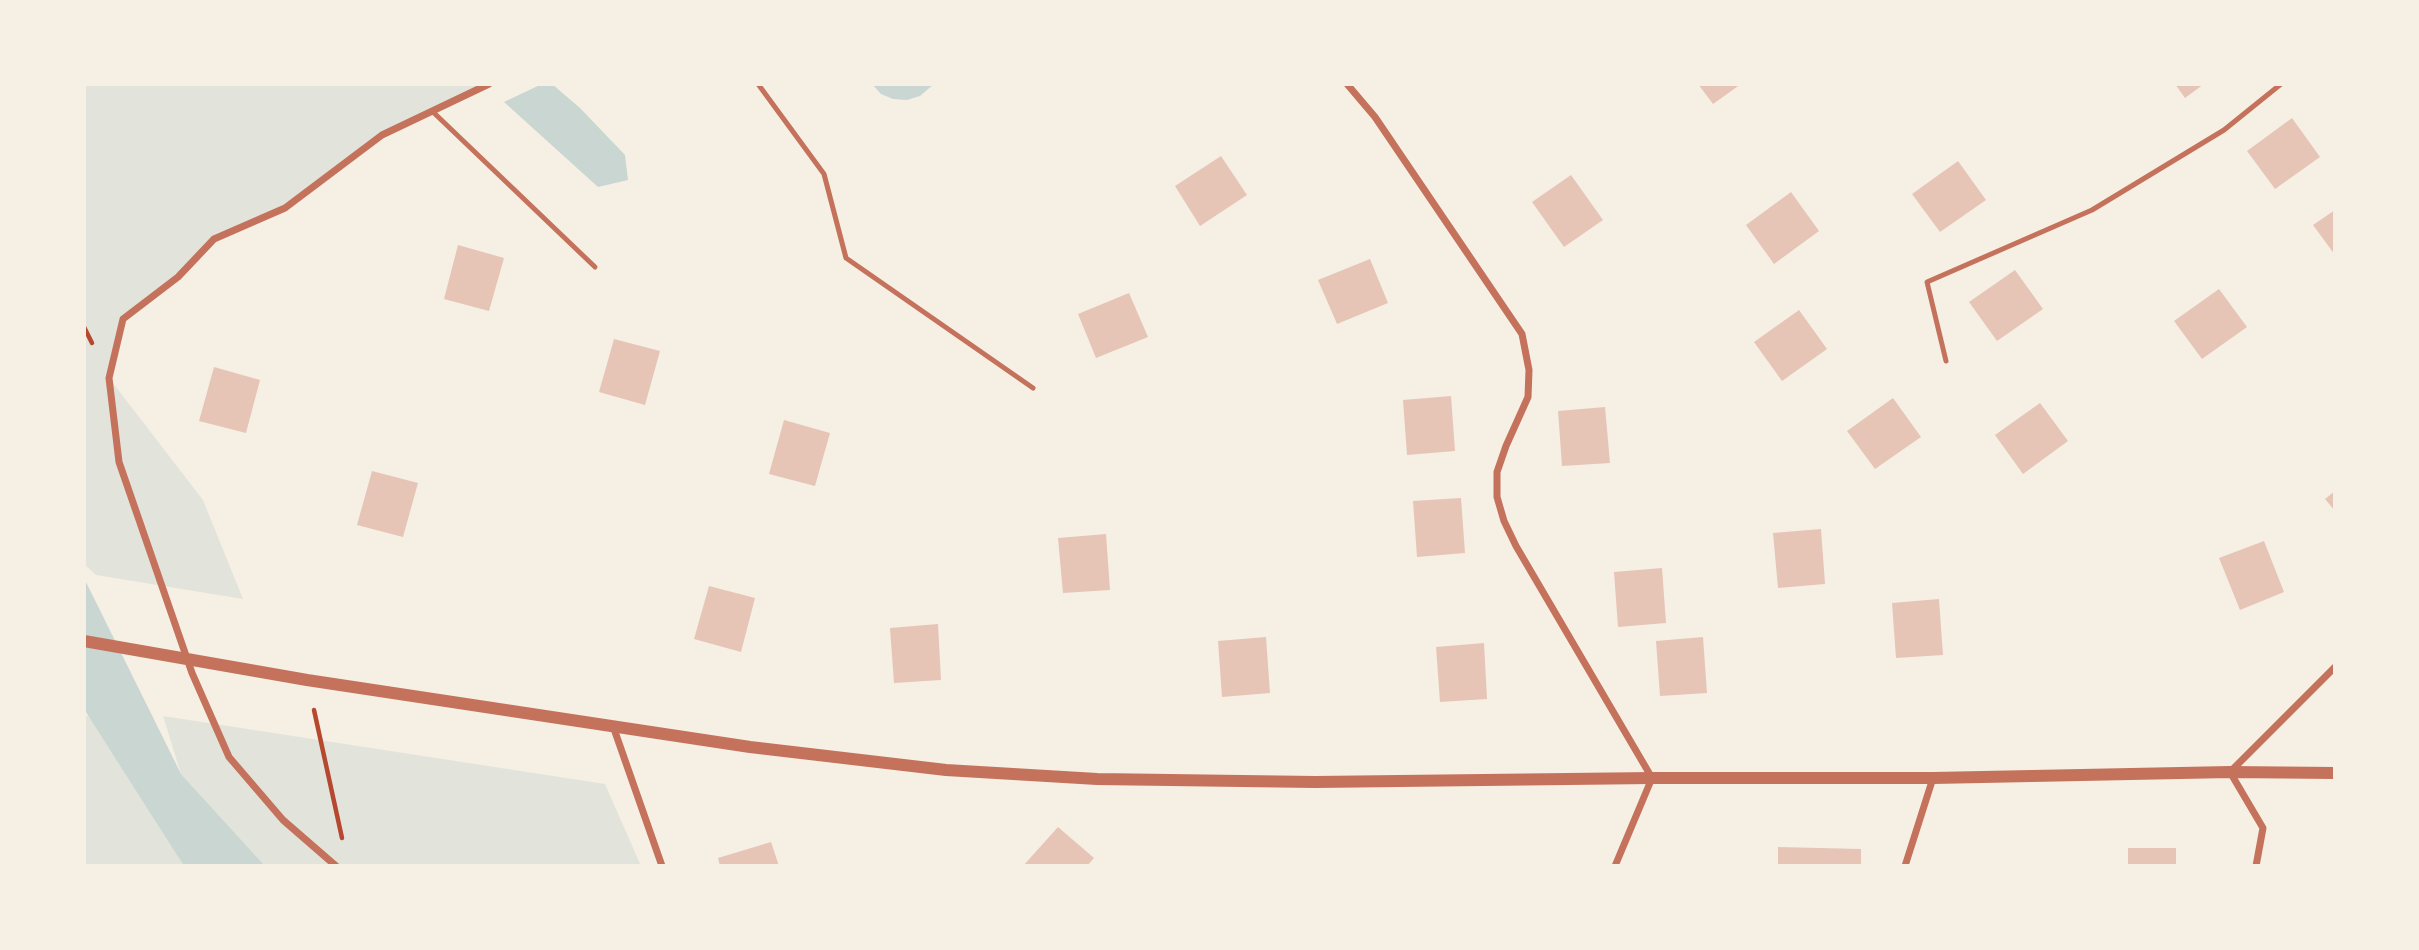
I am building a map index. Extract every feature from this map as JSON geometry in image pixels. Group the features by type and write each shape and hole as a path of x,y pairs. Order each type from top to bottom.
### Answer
{"street":[{"path":"336,866 284,820 229,757 192,673 119,462 109,378 122,319 178,277 214,239 285,208 382,135 489,84"},
{"path":"1347,84 1374,117 1522,334 1529,370 1528,397 1497,472 1500,509 1516,545 1652,778"},
{"path":"84,641 307,680 750,747 946,770 1097,779 1315,782 2335,772"},
{"path":"2230,772 2335,667"},
{"path":"613,726 662,866"},
{"path":"2230,772 2263,828 2256,866"},
{"path":"1615,866 1652,778"},
{"path":"1905,866 1933,778"}],"lane":[{"path":"758,84 824,174 846,258 1033,388"},
{"path":"1945,361 1927,282 2092,210 2224,131 2281,84"},
{"path":"432,111 595,267"}],"path":[{"path":"307,680 342,839"}],"shaded area":[{"path":"84,84 489,84 382,135 285,208 214,239 178,277 123,319 109,378 203,500 243,599 96,575 84,564"},
{"path":"542,84 552,84 580,108 625,155 628,180 598,187 504,102"},
{"path":"872,84 934,84 920,96 907,100 893,99 881,94"},
{"path":"84,578 181,774 265,866 184,866 84,709"},
{"path":"84,714 99,722 184,866 84,866"},
{"path":"163,716 605,784 641,866 265,866 181,774"}],"building":[{"path":"1698,84 1741,84 1713,104"},
{"path":"2175,84 2204,84 2185,98"},
{"path":"2292,118 2320,157 2275,189 2247,151"},
{"path":"1221,156 1247,195 1200,226 1175,186"},
{"path":"1958,161 1986,200 1940,232 1912,194"},
{"path":"1571,175 1603,220 1564,247 1532,202"},
{"path":"1791,192 1819,231 1774,264 1746,225"},
{"path":"2335,210 2335,255 2313,225"},
{"path":"458,245 504,258 489,311 444,299"},
{"path":"1370,259 1388,303 1337,324 1318,280"},
{"path":"2015,270 2043,309 1997,341 1969,302"},
{"path":"2219,289 2247,327 2202,359 2174,321"},
{"path":"1129,293 1148,337 1096,358 1078,314"},
{"path":"1799,310 1827,349 1782,381 1754,342"},
{"path":"614,339 660,351 645,405 599,392"},
{"path":"214,367 260,380 246,433 199,421"},
{"path":"1451,396 1455,451 1407,455 1403,400"},
{"path":"1893,398 1921,437 1875,469 1847,431"},
{"path":"2040,403 2068,441 2023,474 1995,435"},
{"path":"1605,407 1610,463 1562,466 1558,411"},
{"path":"784,420 830,433 815,486 769,474"},
{"path":"372,471 418,483 403,537 357,525"},
{"path":"2335,491 2335,511 2325,499"},
{"path":"1461,498 1465,553 1417,557 1413,501"},
{"path":"1821,529 1825,584 1778,588 1773,533"},
{"path":"1106,534 1110,590 1063,593 1058,538"},
{"path":"2264,541 2284,592 2240,610 2219,558"},
{"path":"1662,568 1666,623 1618,627 1614,572"},
{"path":"709,586 755,598 741,652 694,639"},
{"path":"1939,599 1943,655 1896,658 1892,603"},
{"path":"938,624 941,680 894,683 890,628"},
{"path":"1266,637 1270,693 1222,697 1218,641"},
{"path":"1703,637 1707,693 1660,696 1656,641"},
{"path":"1484,643 1487,699 1440,702 1436,647"},
{"path":"1058,827 1094,858 1087,866 1023,866"},
{"path":"771,842 779,866 720,866 718,858"},
{"path":"1778,847 1861,849 1861,866 1778,866"},
{"path":"2128,848 2176,848 2176,866 2128,866"}]}
